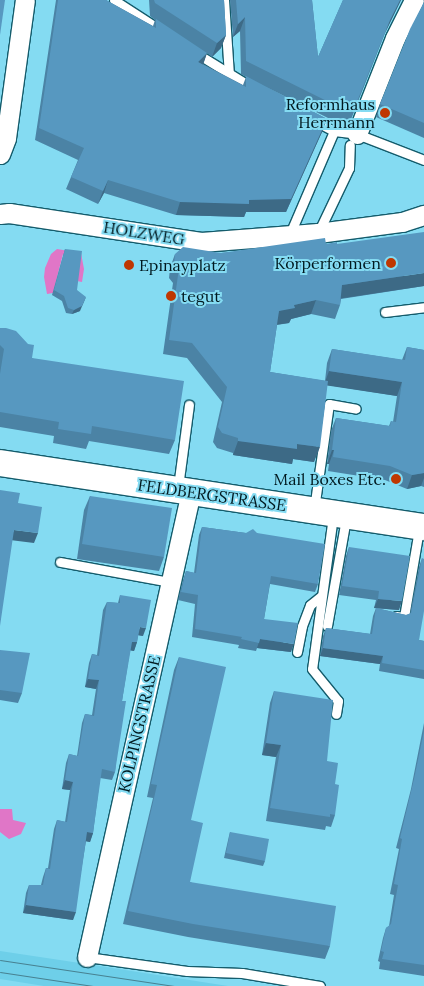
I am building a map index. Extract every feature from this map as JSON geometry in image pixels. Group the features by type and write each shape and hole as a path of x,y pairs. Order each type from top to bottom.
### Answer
{"street":[{"path":"0,154 6,138 25,0"},
{"path":"354,140 395,38 414,0"},
{"name":"HOLZWEG","path":"0,214 9,213 201,242 318,233 402,222 424,215"},
{"name":"FELDBERGSTRASSE","path":"0,463 422,527"},
{"name":"KOLPINGSTRASSE","path":"87,957 170,582 184,491"}],"lane":[{"path":"114,0 172,38"},
{"path":"224,0 229,75"},
{"path":"188,48 264,95"},
{"path":"307,117 354,140 424,160"},
{"path":"289,236 334,131"},
{"path":"318,233 349,168 354,140"},
{"path":"385,312 424,307"},
{"path":"327,626 331,513 329,404 356,409"},
{"path":"184,491 189,405"},
{"path":"331,513 312,669 338,702 336,714"},
{"path":"387,614 404,617 422,527"},
{"path":"60,562 170,582"},
{"path":"297,652 302,626 310,605 321,596"},
{"path":"87,957 187,970 242,973 320,986"}],"shaded area":[{"path":"57,249 81,253 84,269 82,282 77,281 63,254 53,293 47,294 44,277 45,268 51,254"},
{"path":"0,809 12,809 13,820 26,823 21,834 9,839 0,832"},
{"path":"0,951 228,986 44,986 0,979"}],"building":[{"path":"0,0 5,0 0,35"},
{"path":"58,0 106,0 156,28 156,19 207,53 198,62 246,87 246,76 327,119 291,199 249,200 249,204 180,202 108,180 103,191 71,177 84,148 39,128"},
{"path":"154,0 224,0 226,35 217,43 155,3"},
{"path":"236,0 312,0 318,57 343,0 400,0 354,109 351,108 349,112 246,61 245,17 238,24"},
{"path":"424,2 424,123 380,104 410,29"},
{"path":"424,232 424,273 342,285 340,305 316,300 294,305 295,308 279,311 270,372 328,381 320,447 297,444 297,449 238,441 238,438 222,433 218,427 227,387 192,343 169,340 179,268 174,264 175,254 183,247 221,253 325,238 326,244 337,242 337,244"},
{"path":"65,249 82,251 77,290 86,297 82,306 74,310 68,308 64,296 54,290"},
{"path":"0,328 16,331 28,344 34,345 32,358 184,381 175,440 92,426 91,434 58,429 59,422 0,412 0,374 4,349 0,345"},
{"path":"407,347 424,350 424,473 412,475 390,466 333,457 334,450 332,450 336,418 390,426 391,421 396,422 402,382 329,371 332,349 405,360"},
{"path":"0,490 20,493 18,503 42,507 38,533 14,530 0,626"},
{"path":"90,496 172,508 164,557 82,544"},
{"path":"202,527 246,533 253,529 257,533 325,544 318,584 271,576 264,619 298,623 294,644 260,639 259,643 241,639 242,637 195,629 198,595 181,592 186,571 196,573"},
{"path":"349,547 410,556 402,601 378,599 379,591 342,586"},
{"path":"422,558 424,559 424,611 419,640 424,641 424,670 382,663 383,656 323,648 326,628 372,634 376,608 406,615 411,613"},
{"path":"120,595 151,600 146,628 140,627 137,642 132,642 122,701 126,701 115,772 102,769 93,833 87,832 76,912 26,905 29,885 43,885 46,868 50,869 57,820 67,822 73,782 65,780 69,754 78,756 85,714 94,716 99,680 88,679 92,654 99,656 107,602 120,603"},
{"path":"0,650 30,653 22,693 0,690"},
{"path":"179,657 226,667 191,820 203,823 190,882 336,906 330,946 193,924 128,911 157,785 151,784"},
{"path":"274,691 333,700 327,761 338,763 335,784 339,785 335,815 330,814 330,817 270,808 281,745 266,743"},
{"path":"424,731 424,965 382,959 384,952 381,951 386,928 391,924 398,885 394,884 402,839 400,838"},
{"path":"230,832 269,839 265,861 226,853"}],"tram line":[{"path":"0,960 174,986"},
{"path":"0,972 93,986"}],"place":[{"name":"Reformhaus Herrmann","path":"385,113"},
{"name":"Körperformen","path":"391,263"},
{"name":"Epinayplatz","path":"129,265"},
{"name":"tegut","path":"171,296"},
{"name":"Mail Boxes Etc.","path":"396,479"}]}
